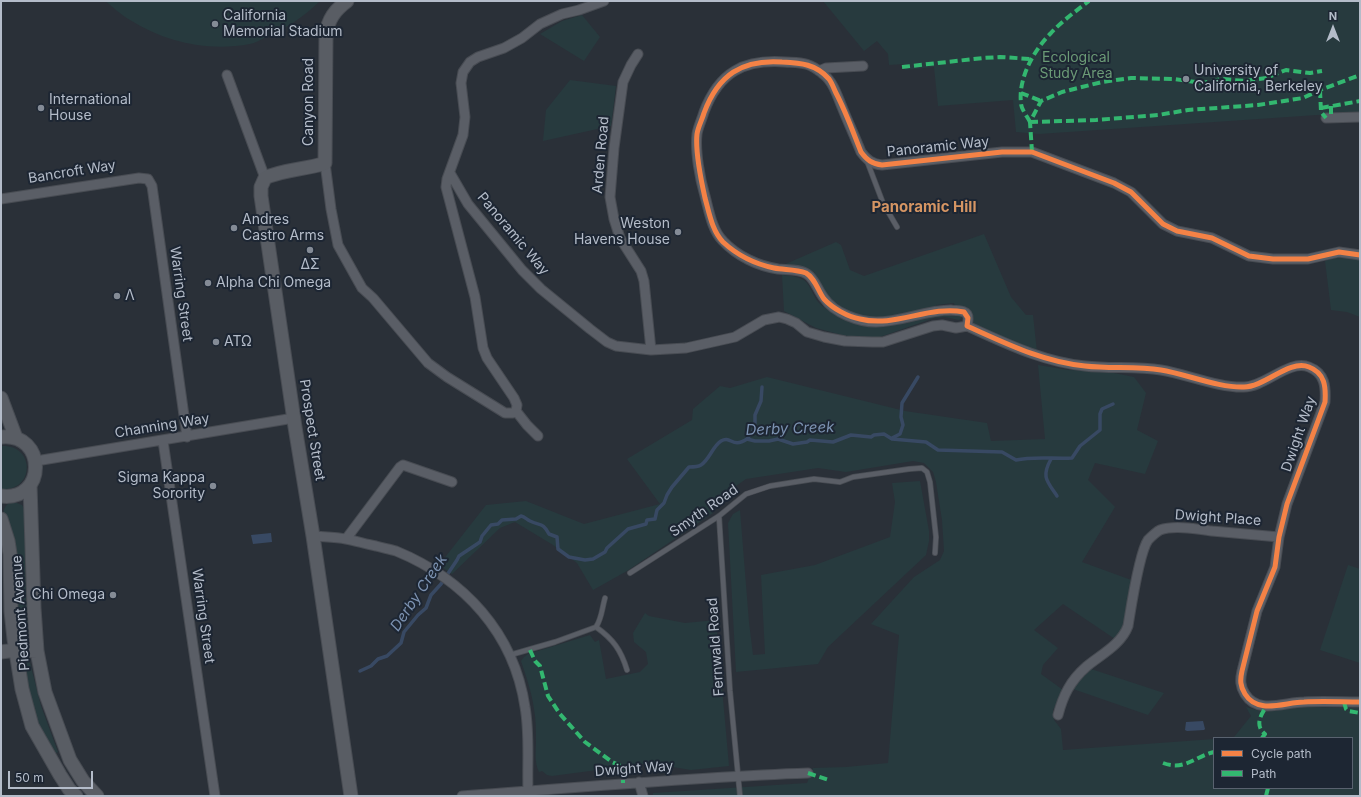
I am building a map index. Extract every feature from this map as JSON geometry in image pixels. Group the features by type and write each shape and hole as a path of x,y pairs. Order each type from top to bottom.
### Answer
{"street":[{"name":"Canyon Road","path":"325,162 326,30 331,16 339,7 348,1"},
{"path":"538,436 516,411 517,405 514,398 482,348 475,297 446,187 462,135 465,118 461,83 463,72 470,62 478,57 504,48 522,38 540,24 562,14 580,10 604,1"},
{"name":"Arden Road","path":"638,54 623,82 614,148 610,197 614,219 620,238 641,271 644,281 652,350"},
{"name":"Panoramic Way","path":"450,173 468,204 522,270 541,289 607,342 616,346 652,350 686,348 735,337 764,320 779,317 792,321 806,332 845,341 865,342 883,342 933,326 942,325 956,328 967,326 967,314 958,311 929,312 889,321 875,322 859,319 843,313 825,300 812,279 807,274 773,268 752,261 732,249 722,240 716,231 701,182 697,131 715,89 733,72 750,63 756,62 770,61 811,65 829,79 839,98 861,152 867,160 873,164 882,165 1002,152 1032,152 1114,183 1131,192 1163,224 1177,231 1212,238 1249,256 1273,259 1308,259 1339,252 1360,255"},
{"path":"819,71 826,68 863,66"},
{"path":"227,74 265,178 275,173 316,166 325,162 331,209 338,245 362,288 373,298 428,363 447,377 505,413 513,413 516,411"},
{"path":"1326,118 1360,117"},
{"name":"Bancroft Way","path":"1,199 138,178 148,180"},
{"name":"Prospect Street","path":"265,178 261,187 261,196 351,796"},
{"name":"Warring Street","path":"148,180 152,186 187,436"},
{"name":"Dwight Way","path":"967,326 1037,356 1069,364 1085,366 1152,368 1231,386 1245,387 1259,384 1289,368 1297,366 1308,366 1318,371 1323,378 1326,389 1325,402 1287,504 1279,537 1275,567 1257,611 1240,680 1241,688 1251,703 1266,707 1303,702 1360,702"},
{"path":"1,398 16,438"},
{"name":"Channing Way","path":"36,461 294,418"},
{"path":"1,437 16,438 24,442 30,449 36,461"},
{"name":"Warring Street","path":"163,441 215,796"},
{"name":"Piedmont Avenue","path":"36,461 36,473 30,485 32,568 37,651 45,692 70,760 83,781 97,796"},
{"path":"346,539 403,465 452,482"},
{"path":"1,496 15,496 30,485"},
{"name":"Piedmont Avenue","path":"1,519 8,541 10,554 11,611 16,650 22,689 32,726 60,775 69,789 76,796"},
{"name":"Dwight Place","path":"1058,715 1062,698 1076,677 1086,667 1110,649 1125,633 1128,626 1140,564 1145,547 1148,540 1160,530 1184,528 1279,537"},
{"path":"313,536 346,539 395,551 427,566 453,584 476,604 493,624 510,655 521,685 528,727 528,791"},
{"path":"1,652 16,650 37,651"},
{"name":"Dwight Way","path":"462,796 639,782 808,773"},
{"path":"639,782 643,796"}],"lane":[{"path":"867,160 881,198 897,227"},
{"name":"Smyth Road","path":"630,573 719,516 746,494 770,486 814,480 840,482 854,477 922,468 927,472 930,482 936,537 935,553"},
{"name":"Fernwald Road","path":"719,516 737,776 740,796"},
{"path":"510,655 555,642 596,627 600,621 605,598"},
{"path":"596,627 608,635 622,653 627,670"}],"green space":[{"name":"California Memorial Stadium","path":"105,1 320,1 294,22 256,42 250,44 218,47 187,43 143,28"},
{"name":"Ecological Study Area","path":"823,1 1360,1 1360,114 1317,115 1039,134 1016,132 1013,100 938,106 934,67 905,70 904,64 889,65 888,54 877,41 864,51"},
{"path":"582,15 600,37 584,61 540,34 562,21"},
{"path":"570,80 616,86 611,126 543,141 546,110"},
{"path":"984,234 1011,297 1026,315 1033,315 1037,352 974,326 971,315 955,308 954,303 936,305 936,308 885,318 861,315 849,311 828,298 814,272 804,268 781,266 836,242 841,245 850,270 864,276"},
{"path":"1337,256 1360,258 1360,317 1347,312 1331,310 1325,261"},
{"path":"782,275 797,277 804,280 818,302 828,310 852,321 872,327 896,325 927,317 949,315 961,316 962,318 959,320 945,317 934,318 880,337 866,339 842,335 816,328 784,311"},
{"path":"1038,365 1068,370 1104,371 1134,377 1146,393 1137,430 1158,441 1145,474 1095,463 1088,480 1115,507 1082,562 1134,581 1126,618 1115,639 1063,604 1034,630 1058,648 1043,665 1041,674 1063,690 1053,710 1054,720 1061,729 1063,750 1213,739 1213,789 1353,789 1353,737 1234,737 1251,716 1246,707 1264,712 1303,707 1360,708 1360,796 653,796 653,793 807,783 813,768 888,763 899,635 871,624 914,577 940,560 944,551 942,520 936,482 933,472 924,463 913,461 846,472 818,468 746,479 709,505 713,513 627,571 593,590 577,563 553,545 515,522 500,528 452,574 439,565 486,505 526,501 584,524 660,504 627,459 692,420 693,409 720,386 730,388 767,377 905,411 987,423 991,441 1045,439"},
{"path":"1,446 12,447 21,452 25,460 27,468 25,476 20,483 12,488 1,489"},
{"path":"920,481 929,531 929,541 926,555 828,647 818,664 736,672 728,523 733,514 740,510 753,655 765,654 761,575 815,565 890,537 895,502 892,483"},
{"path":"14,502 22,505 25,510 26,600 30,632 29,637 25,640 18,637 3,515 6,506 9,503"},
{"path":"1348,565 1360,569 1360,663 1320,650"},
{"path":"645,613 649,616 685,623 716,620 729,766 691,770 643,764 552,776 547,775 542,771 539,772 536,760 536,725 533,703 521,661 528,654 590,635 595,642 599,640 606,679 640,672 648,664 646,652 634,642 633,633"},
{"path":"23,660 30,663 41,706 58,752 54,754 37,724 31,706"},
{"path":"1091,669 1164,693 1148,715 1073,689 1078,681"}],"water":[{"path":"271,533 272,542 253,544 251,535"},
{"path":"1203,721 1204,730 1185,730 1186,722"}],"waterway":[{"path":"892,438 900,434 903,425 901,417 902,403 918,377"},
{"path":"747,439 755,428 755,415 761,401 762,387"},
{"name":"Derby Creek","path":"360,671 371,666 378,659 387,656 401,643 404,632 426,608 431,595 441,584 459,556 480,542 482,536 491,525 498,524 502,520 516,519 522,516 543,526 549,534 557,537 558,549 569,557 585,560 593,559 605,552 607,548 628,529 646,524 647,520 655,519 657,510 664,503 672,487 689,467 697,467 707,460 721,441 727,440 738,443 747,439 755,441 769,441 778,439 793,444 807,442 810,440 833,442 851,435 871,437 874,435 884,434 892,439 926,442 938,450 1002,452 1016,460 1036,458 1072,458 1080,446 1100,430 1100,414 1102,409 1113,404"},
{"path":"1051,459 1046,470 1046,479 1057,496"}],"marked path":[{"path":"1030,122 1022,108 1021,103 1022,84 1028,65 1051,33 1064,20 1089,1"},
{"path":"902,67 983,58 1000,57 1031,59"},
{"path":"1032,152 1030,122 1041,101 1062,92 1102,82 1131,78 1174,79 1202,83 1222,79 1245,81 1266,78 1286,70 1310,73 1322,71"},
{"path":"1030,122 1096,120 1158,115 1188,110 1258,105 1303,98 1360,75"},
{"path":"1320,90 1321,112 1326,118"},
{"path":"1021,93 1041,101"},
{"path":"1321,108 1360,101"},
{"path":"1331,106 1331,118"},
{"path":"530,650 535,661 540,666 548,696 560,714 585,742 612,762 623,767 623,783"},
{"path":"1344,702 1348,711 1360,713"},
{"path":"1263,737 1265,734 1260,728 1259,724 1266,707"},
{"path":"1163,763 1170,765 1183,764 1213,752"},
{"path":"808,773 829,780"},
{"path":"1266,796 1268,789"}],"cycle path":[{"path":"1360,255 1339,252 1308,259 1273,259 1249,256 1212,238 1177,231 1163,224 1131,192 1114,183 1032,152 1002,152 882,165 875,164 861,152 843,107 829,79 819,70 808,65 789,62 755,63 733,72 724,79 716,89 704,113 697,134 698,157 703,191 711,221 719,238 734,251 753,261 774,268 806,273 812,278 827,302 836,309 850,316 873,321 886,321 938,311 964,312 968,318 967,326 1039,356 1069,364 1094,367 1161,370 1234,387 1252,386 1293,367 1309,367 1318,373 1325,386 1325,402 1287,504 1279,537 1275,567 1257,611 1242,671 1241,683 1243,691 1250,700 1264,706 1311,702 1360,702"}],"place":[{"name":"California Memorial Stadium","path":"215,24"},
{"name":"University of California, Berkeley","path":"1186,79"},
{"name":"International House","path":"41,108"},
{"name":"Andres Castro Arms","path":"234,228"},
{"name":"Weston Havens House","path":"678,232"},
{"name":"ΔΣ","path":"310,250"},
{"name":"Alpha Chi Omega","path":"208,283"},
{"name":"Λ","path":"117,296"},
{"name":"ΑΤΩ","path":"216,342"},
{"name":"Sigma Kappa Sorority","path":"213,486"},
{"name":"Chi Omega","path":"113,595"}],"district":[{"name":"Panoramic Hill","path":"924,207"}]}
